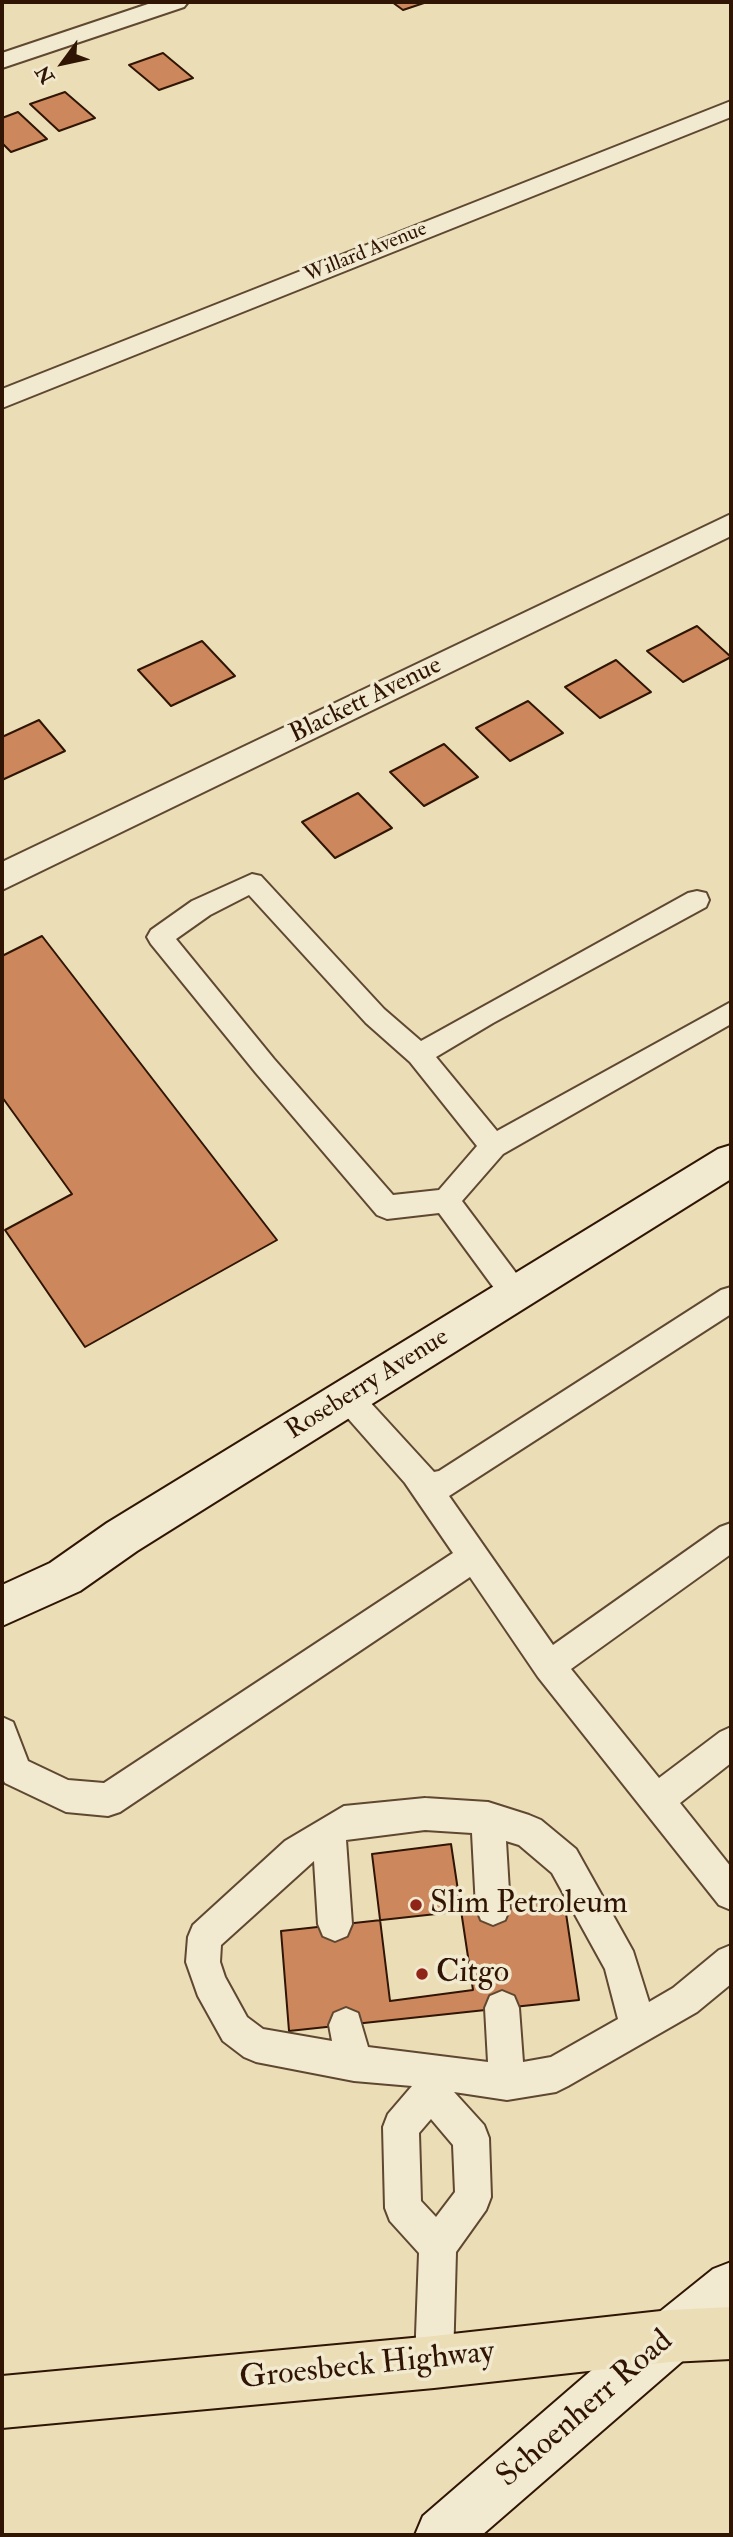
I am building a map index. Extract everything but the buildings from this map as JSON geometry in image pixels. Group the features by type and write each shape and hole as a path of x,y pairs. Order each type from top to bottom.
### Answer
{"main road":[{"name":"Groesbeck Highway","path":"2,2402 434,2362 670,2336 731,2333"}],"street":[{"path":"2,61 176,2"},
{"name":"Willard Avenue","path":"2,399 731,108"},
{"name":"Blackett Avenue","path":"2,877 731,524"},
{"name":"Roseberry Avenue","path":"2,1606 65,1577 122,1537 731,1160"},
{"name":"Schoenherr Road","path":"442,2535 670,2336 731,2287"}],"lane":[{"path":"493,1146 419,1055 375,1016 251,883 201,908 160,937 265,1066 387,1207 446,1201 493,1146 731,1012"},
{"path":"419,1055 484,1016 697,900"},
{"path":"446,1201 515,1294"},
{"path":"348,1398 428,1488 445,1485 731,1299"},
{"path":"415,1473 549,1665 731,1894"},
{"path":"549,1665 731,1537"},
{"path":"2,1733 16,1772 66,1796 108,1801 474,1557"},
{"path":"658,1799 731,1743"},
{"path":"638,2027 621,1963 564,1861 529,1832 488,1818 425,1814 344,1822 297,1853 205,1937 203,1962 210,1984 235,2029 256,2045 354,2063 429,2081 507,2082 556,2074 638,2027 685,2000 731,1962"},
{"path":"488,1818 493,1909"},
{"path":"329,1833 335,1924"},
{"path":"502,2008 507,2082"},
{"path":"346,2025 354,2063"},
{"path":"429,2081 471,2138 472,2197 438,2246 434,2362"},
{"path":"429,2081 401,2127 402,2208 438,2246"}],"place":[{"name":"Slim Petroleum","path":"416,1905"},
{"name":"Citgo","path":"422,1974"}]}
